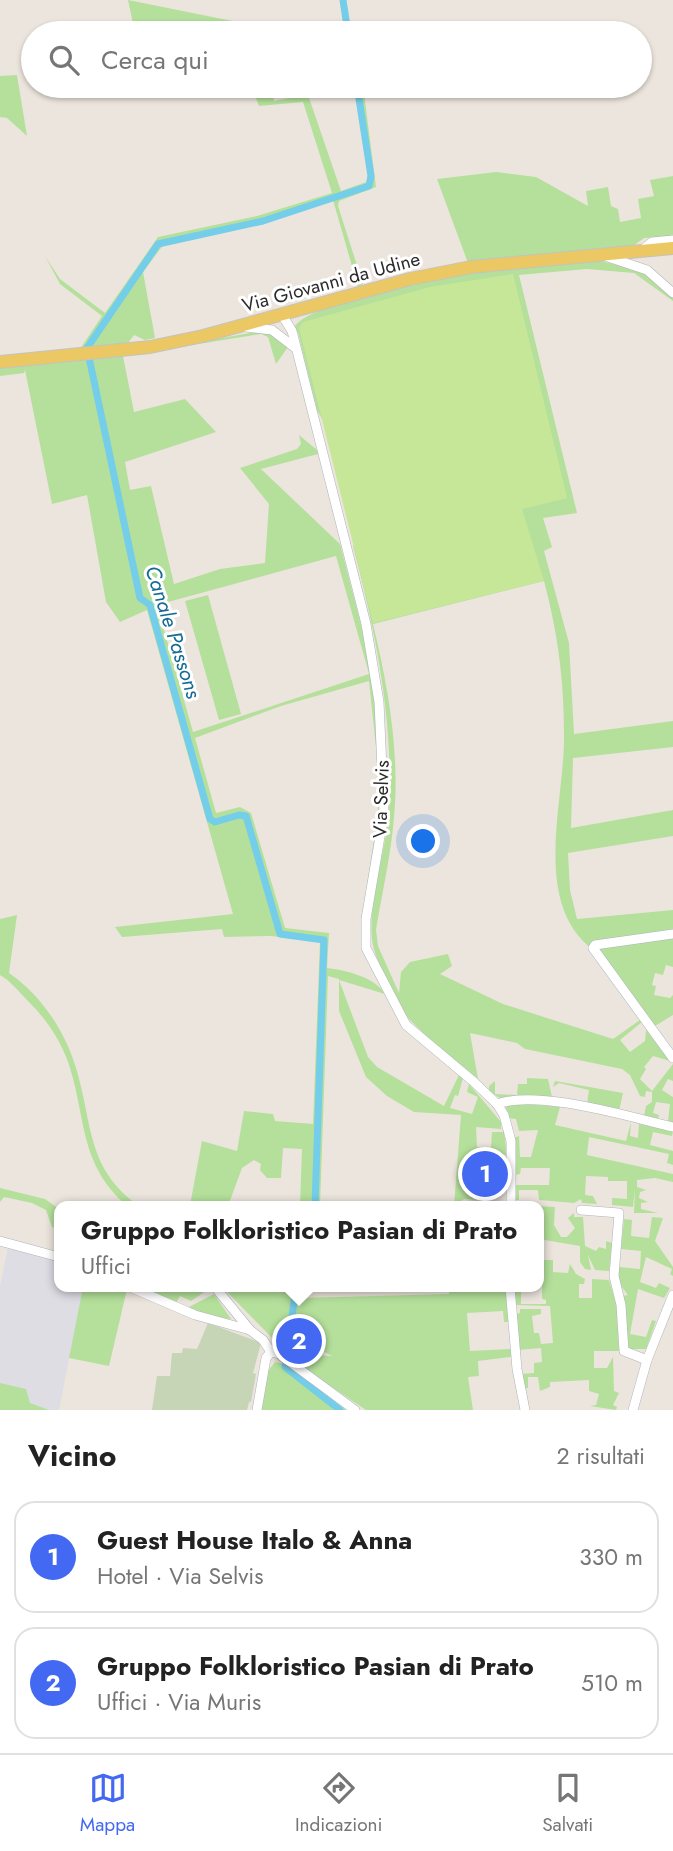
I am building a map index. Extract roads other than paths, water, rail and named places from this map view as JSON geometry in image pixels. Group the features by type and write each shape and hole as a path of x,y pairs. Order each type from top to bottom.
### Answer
{"main road":[{"name":"Via Giovanni da Udine","path":"0,362 150,346 237,327 431,274 513,262 673,248"}],"street":[{"path":"640,251 652,242 673,240"},
{"path":"599,255 637,265 673,293"},
{"path":"292,331 293,324 308,307"},
{"path":"280,333 282,315"},
{"name":"Via Selvis","path":"282,315 292,331 366,624 379,702 384,813 366,919 366,948 406,1025 497,1104 511,1141 511,1201"},
{"path":"237,327 262,327 280,333 294,347"},
{"path":"673,934 595,945 593,948 673,1058"},
{"path":"497,1104 526,1100 554,1102 673,1127"},
{"path":"581,1210 619,1213 614,1276 621,1305 624,1352 647,1360"},
{"path":"0,1241 54,1256"},
{"path":"142,1292 195,1315 250,1331"},
{"path":"219,1292 250,1331 263,1340 271,1352 355,1410"},
{"path":"510,1292 517,1369 525,1410"},
{"path":"633,1410 647,1360 673,1295"},
{"path":"257,1410 266,1358 271,1352"}],"waterway":[{"name":"Canale Passons","path":"343,0 346,21"},
{"name":"Canale Passons","path":"315,1201 324,940 280,934 246,816 239,815 215,822 210,819 150,605 140,598 87,348 158,244 263,221 369,186 371,176 359,98"},
{"name":"Canale Passons","path":"295,1292 285,1367 340,1410"}],"place":[{"name":"Guest House Italo & Anna","path":"485,1174"},
{"name":"Gruppo Folkloristico Pasian di Prato","path":"299,1341"}]}
